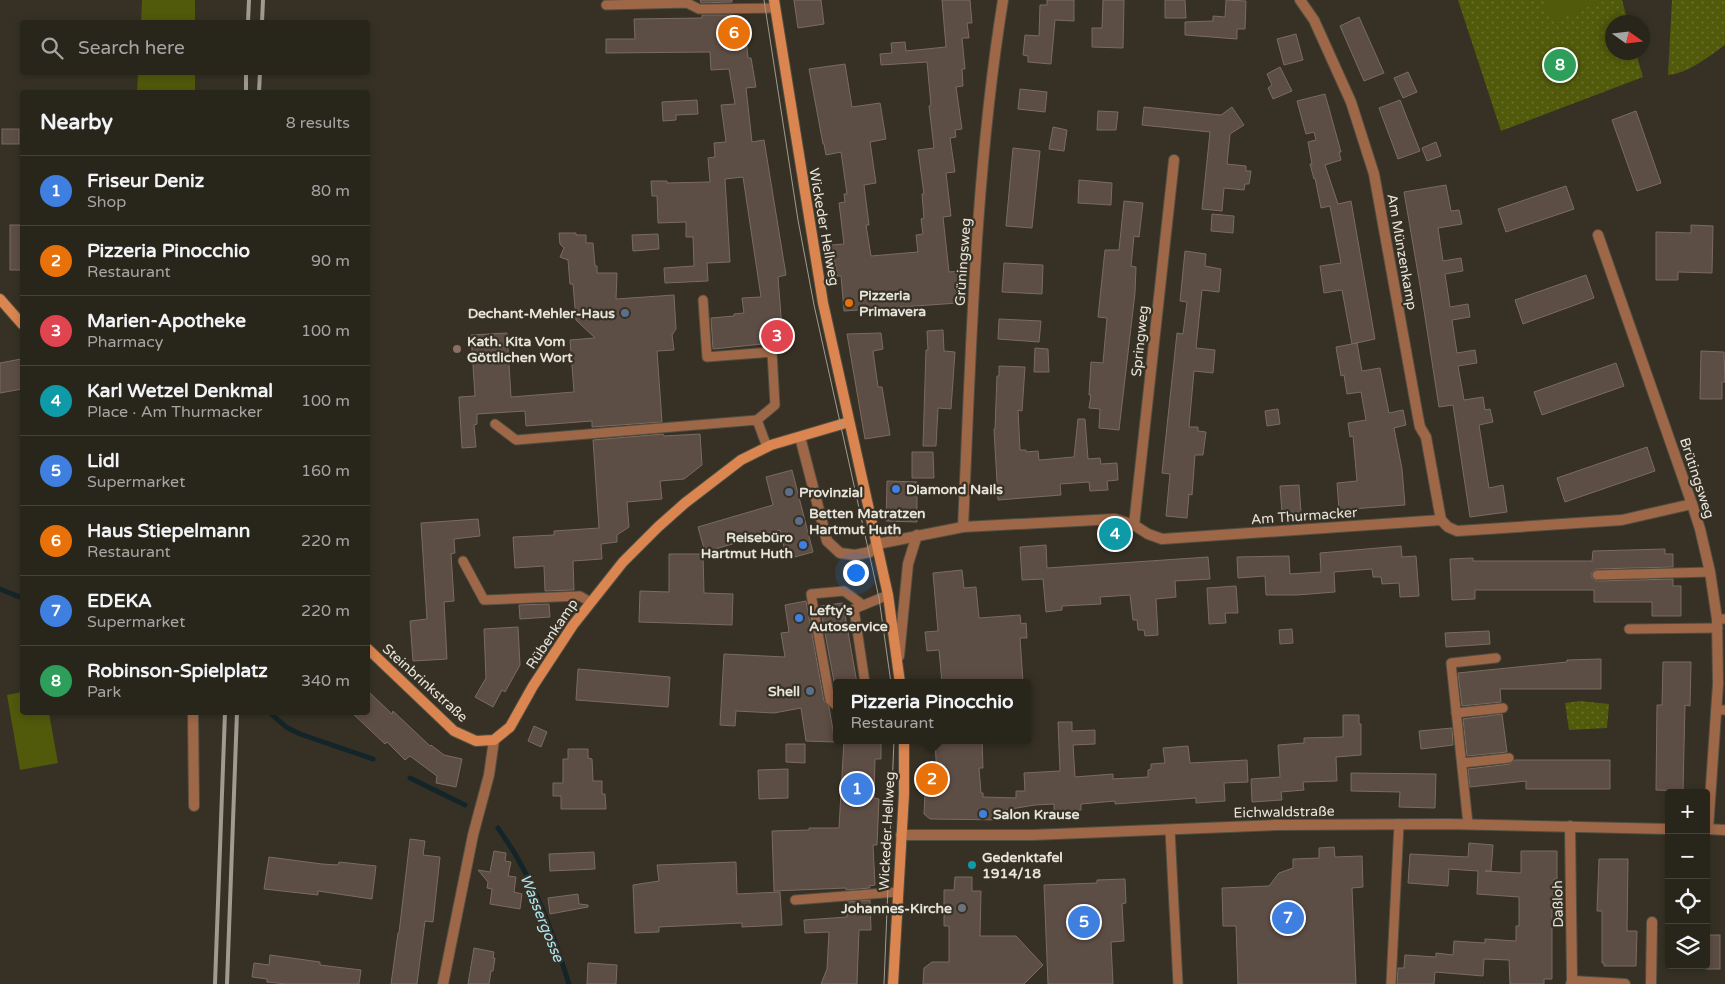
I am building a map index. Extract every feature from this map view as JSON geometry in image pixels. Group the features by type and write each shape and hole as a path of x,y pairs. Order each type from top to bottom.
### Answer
{"main road":[{"name":"Wickeder Hellweg","path":"774,4 821,294 888,595 900,679"},
{"path":"0,299 20,322"},
{"name":"Rübenkamp","path":"494,740 510,727 558,647 590,602 623,562 685,503 741,460 767,447 849,422"},
{"name":"Steinbrinkstraße","path":"370,651 454,731 476,741 494,740"},
{"name":"Wickeder Hellweg","path":"893,984 900,835 904,794 904,744"}],"street":[{"name":"Grüningsweg","path":"963,527 976,259 996,45 1003,0"},
{"name":"Am Münzenkamp","path":"1300,0 1314,20 1351,102 1374,174 1418,417 1420,427 1426,437 1441,520"},
{"name":"Springweg","path":"1134,525 1174,160"},
{"name":"Brütingsweg","path":"1598,235 1700,529 1720,622 1719,667 1721,710 1710,804"},
{"path":"800,436 827,541 840,553 855,555 870,552 877,544"},
{"path":"1441,520 1448,527 1457,531 1622,520 1692,504"},
{"name":"Am Thurmacker","path":"877,544 963,527 1115,519 1134,525 1148,534 1162,539 1441,520"},
{"path":"898,662 908,564 917,535"},
{"path":"194,715 194,806"},
{"path":"443,984 473,835 489,775 494,740"},
{"name":"Eichwaldstraße","path":"900,835 1032,835 1276,825 1399,824 1665,829"},
{"name":"Daßloh","path":"1570,826 1572,982 1624,984"},
{"path":"1710,829 1725,830"},
{"path":"1651,984 1652,922"}],"lane":[{"path":"606,5 687,3 699,9 774,4"},
{"path":"495,424 516,440 757,420 775,405 772,352 707,357 703,300"},
{"path":"757,420 767,447"},
{"path":"463,561 484,600 580,596 590,602"},
{"path":"1597,575 1710,572"},
{"path":"833,703 830,700 811,594 844,591 863,605"},
{"path":"864,679 854,608 888,595"},
{"path":"1629,629 1720,622"},
{"path":"1468,824 1451,663 1496,658"},
{"path":"1456,713 1503,708"},
{"path":"1462,763 1509,758"},
{"path":"1390,984 1399,824"},
{"path":"1170,830 1178,984"},
{"path":"795,900 897,892"}],"green space":[{"path":"142,0 195,0 195,20 141,20"},
{"path":"1458,0 1622,0 1626,15 1605,15 1605,60 1638,60 1643,77 1501,131"},
{"path":"1543,0 1604,0 1553,22"},
{"path":"1672,0 1725,0 1725,45 1691,68 1668,75"},
{"path":"138,75 195,75 195,90 137,90"},
{"path":"20,692 20,715 49,715 58,763 20,770 7,695"},
{"path":"1580,701 1609,704 1607,728 1569,730 1565,703"}],"building":[{"path":"700,0 732,0 732,2 701,3"},
{"path":"794,0 821,0 824,24 798,28"},
{"path":"942,0 970,0 972,23 967,23 969,38 962,38 965,69 962,69 963,86 956,87 962,129 955,130 956,137 950,138 955,172 946,173 951,216 943,217 949,272 961,271 958,303 844,311 841,276 837,276 832,245 844,244 839,203 845,202 844,194 847,194 841,152 826,155 809,69 845,64 852,107 880,103 886,139 870,142 876,183 864,185 869,225 866,225 871,256 918,252 916,235 923,234 921,219 924,218 922,194 924,194 918,150 934,148 929,106 931,105 927,62 881,65 880,54 892,53 891,43 905,42 906,51 946,47"},
{"path":"1047,0 1074,0 1074,21 1055,20 1051,64 1028,62 1028,56 1023,55 1025,35 1039,36 1040,5 1047,5"},
{"path":"1103,0 1124,0 1123,48 1092,47 1092,28 1102,28"},
{"path":"1165,0 1185,0 1186,18 1165,18"},
{"path":"1226,0 1246,1 1245,29 1237,29 1237,39 1185,35 1185,22 1213,21 1213,16 1225,17"},
{"path":"702,15 733,15 734,20 744,19 748,58 751,58 756,87 746,88 752,142 764,140 786,275 778,277 783,342 713,349 711,318 744,313 742,298 761,297 743,177 725,179 730,262 707,263 708,281 665,283 664,268 694,266 693,237 686,237 686,222 658,223 657,196 652,196 651,181 667,181 667,183 710,182 708,158 715,157 714,143 726,142 721,105 735,104 729,69 711,70 710,52 606,53 606,39 635,39 634,19 702,18"},
{"path":"1359,17 1384,73 1364,81 1340,26"},
{"path":"1296,34 1303,60 1284,65 1277,39"},
{"path":"1280,67 1292,91 1273,99 1268,88 1272,85 1267,74"},
{"path":"1408,72 1417,92 1403,98 1394,78"},
{"path":"1020,89 1047,92 1045,112 1018,109"},
{"path":"1325,94 1341,152 1339,152 1341,160 1325,165 1338,204 1351,201 1375,339 1352,344 1342,290 1324,293 1320,266 1341,263 1330,206 1321,208 1310,164 1312,164 1308,142 1316,140 1314,132 1306,134 1297,101"},
{"path":"697,100 698,114 676,115 676,120 663,121 662,102"},
{"path":"1400,100 1420,151 1398,159 1379,108"},
{"path":"1144,107 1221,115 1232,107 1244,125 1230,134 1227,164 1246,166 1246,171 1251,171 1249,184 1245,184 1244,190 1224,188 1222,211 1202,209 1210,132 1142,125"},
{"path":"1098,111 1118,112 1116,130 1097,130"},
{"path":"1636,111 1661,183 1637,191 1612,120"},
{"path":"1053,127 1067,130 1064,151 1049,149"},
{"path":"2,129 19,129 19,144 2,144"},
{"path":"1436,142 1441,156 1427,161 1422,148"},
{"path":"1013,148 1040,151 1032,228 1006,226"},
{"path":"1079,180 1112,183 1111,205 1078,203"},
{"path":"1446,185 1451,211 1459,210 1462,224 1438,228 1443,261 1461,258 1463,271 1445,274 1450,307 1468,304 1470,317 1452,320 1457,353 1475,350 1477,363 1458,366 1464,400 1483,397 1485,410 1490,409 1493,422 1479,425 1489,488 1503,485 1507,512 1470,517 1453,405 1439,407 1404,192"},
{"path":"1566,186 1574,209 1506,232 1498,209"},
{"path":"1124,201 1143,203 1139,237 1134,236 1131,266 1136,267 1135,293 1119,430 1099,428 1100,409 1089,408 1091,395 1089,395 1091,362 1103,363 1107,318 1098,317 1105,250 1119,250"},
{"path":"1212,214 1234,216 1233,233 1211,231"},
{"path":"10,225 20,225 20,270 10,270"},
{"path":"1691,225 1713,226 1712,273 1678,272 1678,280 1656,280 1656,232 1691,233"},
{"path":"559,233 586,235 586,243 593,243 597,273 617,273 616,299 674,295 676,329 672,335 674,350 657,351 662,422 592,427 592,421 526,426 525,411 477,414 477,424 474,425 476,447 462,448 459,397 475,396 471,335 507,333 511,397 574,392 570,340 595,338 576,320 573,284 570,284 568,260 560,257 564,248 560,244"},
{"path":"658,234 659,249 633,251 632,235"},
{"path":"1185,251 1206,254 1205,266 1221,269 1219,292 1202,290 1196,348 1215,350 1213,373 1194,371 1189,427 1198,427 1198,431 1206,432 1203,455 1195,455 1192,495 1189,494 1187,518 1166,516 1170,474 1162,473 1177,333 1183,334 1187,302 1180,301"},
{"path":"1004,263 1043,265 1042,294 1002,292"},
{"path":"1586,275 1594,298 1523,324 1515,300"},
{"path":"999,319 1041,321 1039,342 998,339"},
{"path":"943,330 944,351 955,352 951,409 938,408 936,446 923,446 926,350 928,350 927,331"},
{"path":"881,333 883,349 873,351 878,387 882,387 890,435 865,439 847,334"},
{"path":"1357,343 1362,371 1380,368 1389,413 1403,410 1406,425 1394,428 1402,469 1405,505 1339,510 1337,483 1357,481 1353,436 1350,437 1348,423 1366,420 1361,392 1347,394 1344,375 1341,376 1336,347"},
{"path":"1035,348 1048,349 1049,372 1034,372"},
{"path":"1701,351 1724,352 1725,382 1722,382 1722,399 1700,399"},
{"path":"20,359 20,389 0,393 0,363"},
{"path":"1616,363 1624,386 1542,415 1534,392"},
{"path":"999,366 1025,367 1022,411 1018,410 1020,450 1026,450 1026,452 1038,451 1039,460 1074,457 1078,419 1085,419 1088,459 1100,458 1101,464 1117,463 1118,480 1107,481 1108,490 1090,491 1089,482 1060,484 1061,495 998,500 994,429"},
{"path":"1278,409 1280,424 1267,426 1265,411"},
{"path":"663,434 664,436 700,434 702,465 684,479 660,481 662,499 627,502 629,527 617,535 617,542 601,544 602,559 573,561 574,590 545,591 544,566 515,568 513,537 554,535 554,531 599,528 593,440"},
{"path":"1647,447 1655,471 1565,502 1557,478"},
{"path":"912,452 933,452 934,478 912,478"},
{"path":"792,470 813,552 787,559 780,530 705,552 698,527 773,505 766,477"},
{"path":"887,481 917,482 917,522 886,521"},
{"path":"1299,485 1301,512 1282,513 1280,486"},
{"path":"478,519 480,536 454,539 455,553 451,554 454,601 444,602 447,659 413,661 410,621 427,619 421,523"},
{"path":"1046,545 1047,568 1208,557 1210,579 1175,581 1176,597 1156,599 1158,635 1145,636 1144,630 1138,630 1137,620 1133,620 1130,595 1100,597 1101,604 1062,606 1062,610 1046,612 1043,579 1022,580 1020,547"},
{"path":"1401,546 1402,557 1416,556 1419,596 1400,597 1399,583 1382,584 1381,577 1373,577 1372,569 1334,572 1335,592 1297,595 1266,595 1265,576 1238,578 1237,557 1289,556 1290,574 1321,572 1320,553"},
{"path":"1665,549 1665,554 1673,554 1673,567 1597,569 1592,572 1591,576 1597,581 1673,579 1673,586 1681,586 1681,616 1652,616 1652,602 1594,602 1594,590 1475,590 1475,599 1452,600 1450,559 1473,558 1473,561 1592,561 1593,551"},
{"path":"669,554 703,554 704,593 733,594 732,625 639,622 640,591 669,592"},
{"path":"962,570 964,588 976,587 979,618 1020,615 1021,624 1026,623 1027,638 1020,638 1023,679 942,679 939,650 927,651 925,632 938,631 933,573"},
{"path":"1236,586 1238,613 1225,613 1226,623 1209,624 1207,588"},
{"path":"806,601 824,701 829,707 833,742 806,741 801,708 774,713 736,711 735,726 720,725 724,654 785,657 781,633 789,632 785,605"},
{"path":"843,603 856,679 833,679 820,606"},
{"path":"549,604 550,617 520,619 519,605"},
{"path":"518,627 520,665 505,692 502,690 493,707 475,697 486,678 484,629"},
{"path":"1292,629 1293,643 1280,644 1279,630"},
{"path":"1489,631 1490,644 1446,647 1445,633"},
{"path":"1601,659 1601,689 1500,689 1501,702 1462,706 1458,673 1567,662 1567,660"},
{"path":"1663,662 1691,662 1690,706 1685,705 1683,789 1656,790 1657,705 1662,705"},
{"path":"578,669 670,677 668,707 576,700"},
{"path":"370,693 392,714 393,711 430,746 444,755 462,759 456,787 436,783 437,776 410,756 405,760 387,742 385,744 354,715 370,715"},
{"path":"1502,714 1507,752 1467,756 1463,719"},
{"path":"1343,715 1359,715 1359,724 1361,724 1361,755 1336,757 1337,781 1303,782 1304,790 1281,792 1282,800 1252,802 1251,779 1280,777 1278,745 1304,743 1304,738 1343,737"},
{"path":"1058,722 1072,722 1072,731 1095,730 1095,744 1073,745 1075,777 1113,774 1113,779 1148,777 1148,770 1151,769 1151,764 1165,763 1163,748 1188,746 1190,763 1247,760 1248,782 1224,783 1225,801 1196,803 1196,798 1115,804 1115,801 1081,804 1081,810 1054,812 1054,804 1035,805 1005,810 1005,820 930,819 924,814 926,774 937,778 935,744 982,744 983,768 979,768 983,797 1016,798 1016,791 1025,791 1024,773 1060,771"},
{"path":"534,726 547,732 541,747 528,741"},
{"path":"1452,728 1453,745 1421,749 1419,731"},
{"path":"786,744 805,744 805,763 786,762"},
{"path":"844,744 881,744 881,759 875,759 874,798 879,799 877,845 873,845 875,885 869,886 870,888 846,890 846,888 774,891 772,831 839,828"},
{"path":"568,749 588,749 588,758 592,759 593,781 602,781 602,794 605,794 606,809 561,809 561,796 553,796 553,783 563,783 563,759 568,759"},
{"path":"1515,760 1610,760 1610,789 1526,789 1526,781 1470,787 1468,769 1510,764"},
{"path":"788,769 788,798 759,799 758,770"},
{"path":"1351,773 1436,774 1435,808 1399,807 1400,792 1351,791"},
{"path":"410,839 425,841 423,855 440,857 433,922 425,921 417,984 391,984 399,933"},
{"path":"1469,843 1493,845 1491,871 1485,871 1521,873 1521,851 1557,851 1557,879 1554,879 1554,906 1552,906 1552,979 1544,979 1544,984 1510,984 1509,960 1484,959 1483,976 1435,972 1434,984 1397,984 1398,968 1404,968 1405,955 1436,957 1436,953 1453,955 1454,941 1485,943 1485,939 1516,941 1516,926 1519,926 1519,897 1477,894 1478,871 1449,869 1448,886 1408,883 1410,854 1468,857"},
{"path":"1334,847 1335,857 1362,856 1363,887 1352,888 1356,984 1238,984 1236,926 1223,926 1222,888 1269,886 1279,873 1293,868 1293,859 1319,858 1319,848"},
{"path":"494,851 506,853 505,861 511,862 508,876 516,877 514,892 522,894 520,909 490,904 492,889 487,888 488,882 478,870 490,872"},
{"path":"594,852 595,869 550,871 549,854"},
{"path":"269,857 322,864 338,865 339,862 376,866 372,899 318,891 318,895 264,889"},
{"path":"1599,859 1628,859 1627,931 1637,931 1636,966 1604,966 1604,963 1602,963 1602,911 1597,911"},
{"path":"736,862 737,894 780,892 782,925 742,927 742,923 659,927 659,932 635,933 633,885 659,881 657,865"},
{"path":"955,877 972,877 972,891 981,891 980,936 1016,936 1043,965 1024,984 923,984 924,968 932,962 949,962 949,926 944,926 944,890 954,890"},
{"path":"1125,879 1126,903 1122,904 1124,941 1111,942 1113,984 1048,984 1044,885 1097,883 1097,880"},
{"path":"578,894 579,904 588,905 588,907 550,914 548,898"},
{"path":"870,900 871,930 859,930 857,984 821,984 827,969 829,932 805,933 804,920 847,917 847,902"},
{"path":"1710,935 1720,935 1720,969 1710,969"},
{"path":"474,948 494,952 493,971 491,971 489,984 468,984"},
{"path":"270,955 320,962 320,965 361,970 359,984 286,984 267,982 267,979 252,977 254,963 269,965"},
{"path":"588,963 617,965 616,984 587,984"}],"waterway":[{"name":"Wassergosse","path":"0,589 20,597"},
{"name":"Wassergosse","path":"272,715 286,727 300,734 373,759"},
{"name":"Wassergosse","path":"410,778 465,805"},
{"name":"Wassergosse","path":"498,828 517,857 534,890 569,984"}],"tram line":[{"path":"764,0 798,220 814,305 879,598 890,679"},
{"path":"884,984 894,744"}],"railway":[{"path":"248,20 249,0"},
{"path":"262,20 263,0"},
{"path":"246,75 246,90"},
{"path":"259,90 260,75"},
{"path":"215,984 225,715"},
{"path":"227,984 237,715"}],"place":[{"name":"Haus Stiepelmann","path":"734,33"},
{"name":"Robinson-Spielplatz","path":"1560,65"},
{"name":"Pizzeria Primavera","path":"849,303"},
{"name":"Dechant-Mehler-Haus","path":"625,313"},
{"name":"Marien-Apotheke","path":"777,336"},
{"name":"Kath. Kita Vom Göttlichen Wort","path":"457,349"},
{"name":"Diamond Nails","path":"896,489"},
{"name":"Provinzial","path":"789,492"},
{"name":"Betten Matratzen Hartmut Huth","path":"799,521"},
{"name":"Karl Wetzel Denkmal","path":"1115,534"},
{"name":"Reisebüro Hartmut Huth","path":"803,545"},
{"name":"Lefty's Autoservice","path":"799,618"},
{"name":"Shell","path":"810,691"},
{"name":"Pizzeria Pinocchio","path":"932,779"},
{"name":"Friseur Deniz","path":"857,789"},
{"name":"Salon Krause","path":"983,814"},
{"name":"Gedenktafel 1914/18","path":"972,865"},
{"name":"Johannes-Kirche","path":"962,908"},
{"name":"EDEKA","path":"1288,918"},
{"name":"Lidl","path":"1084,922"}]}
